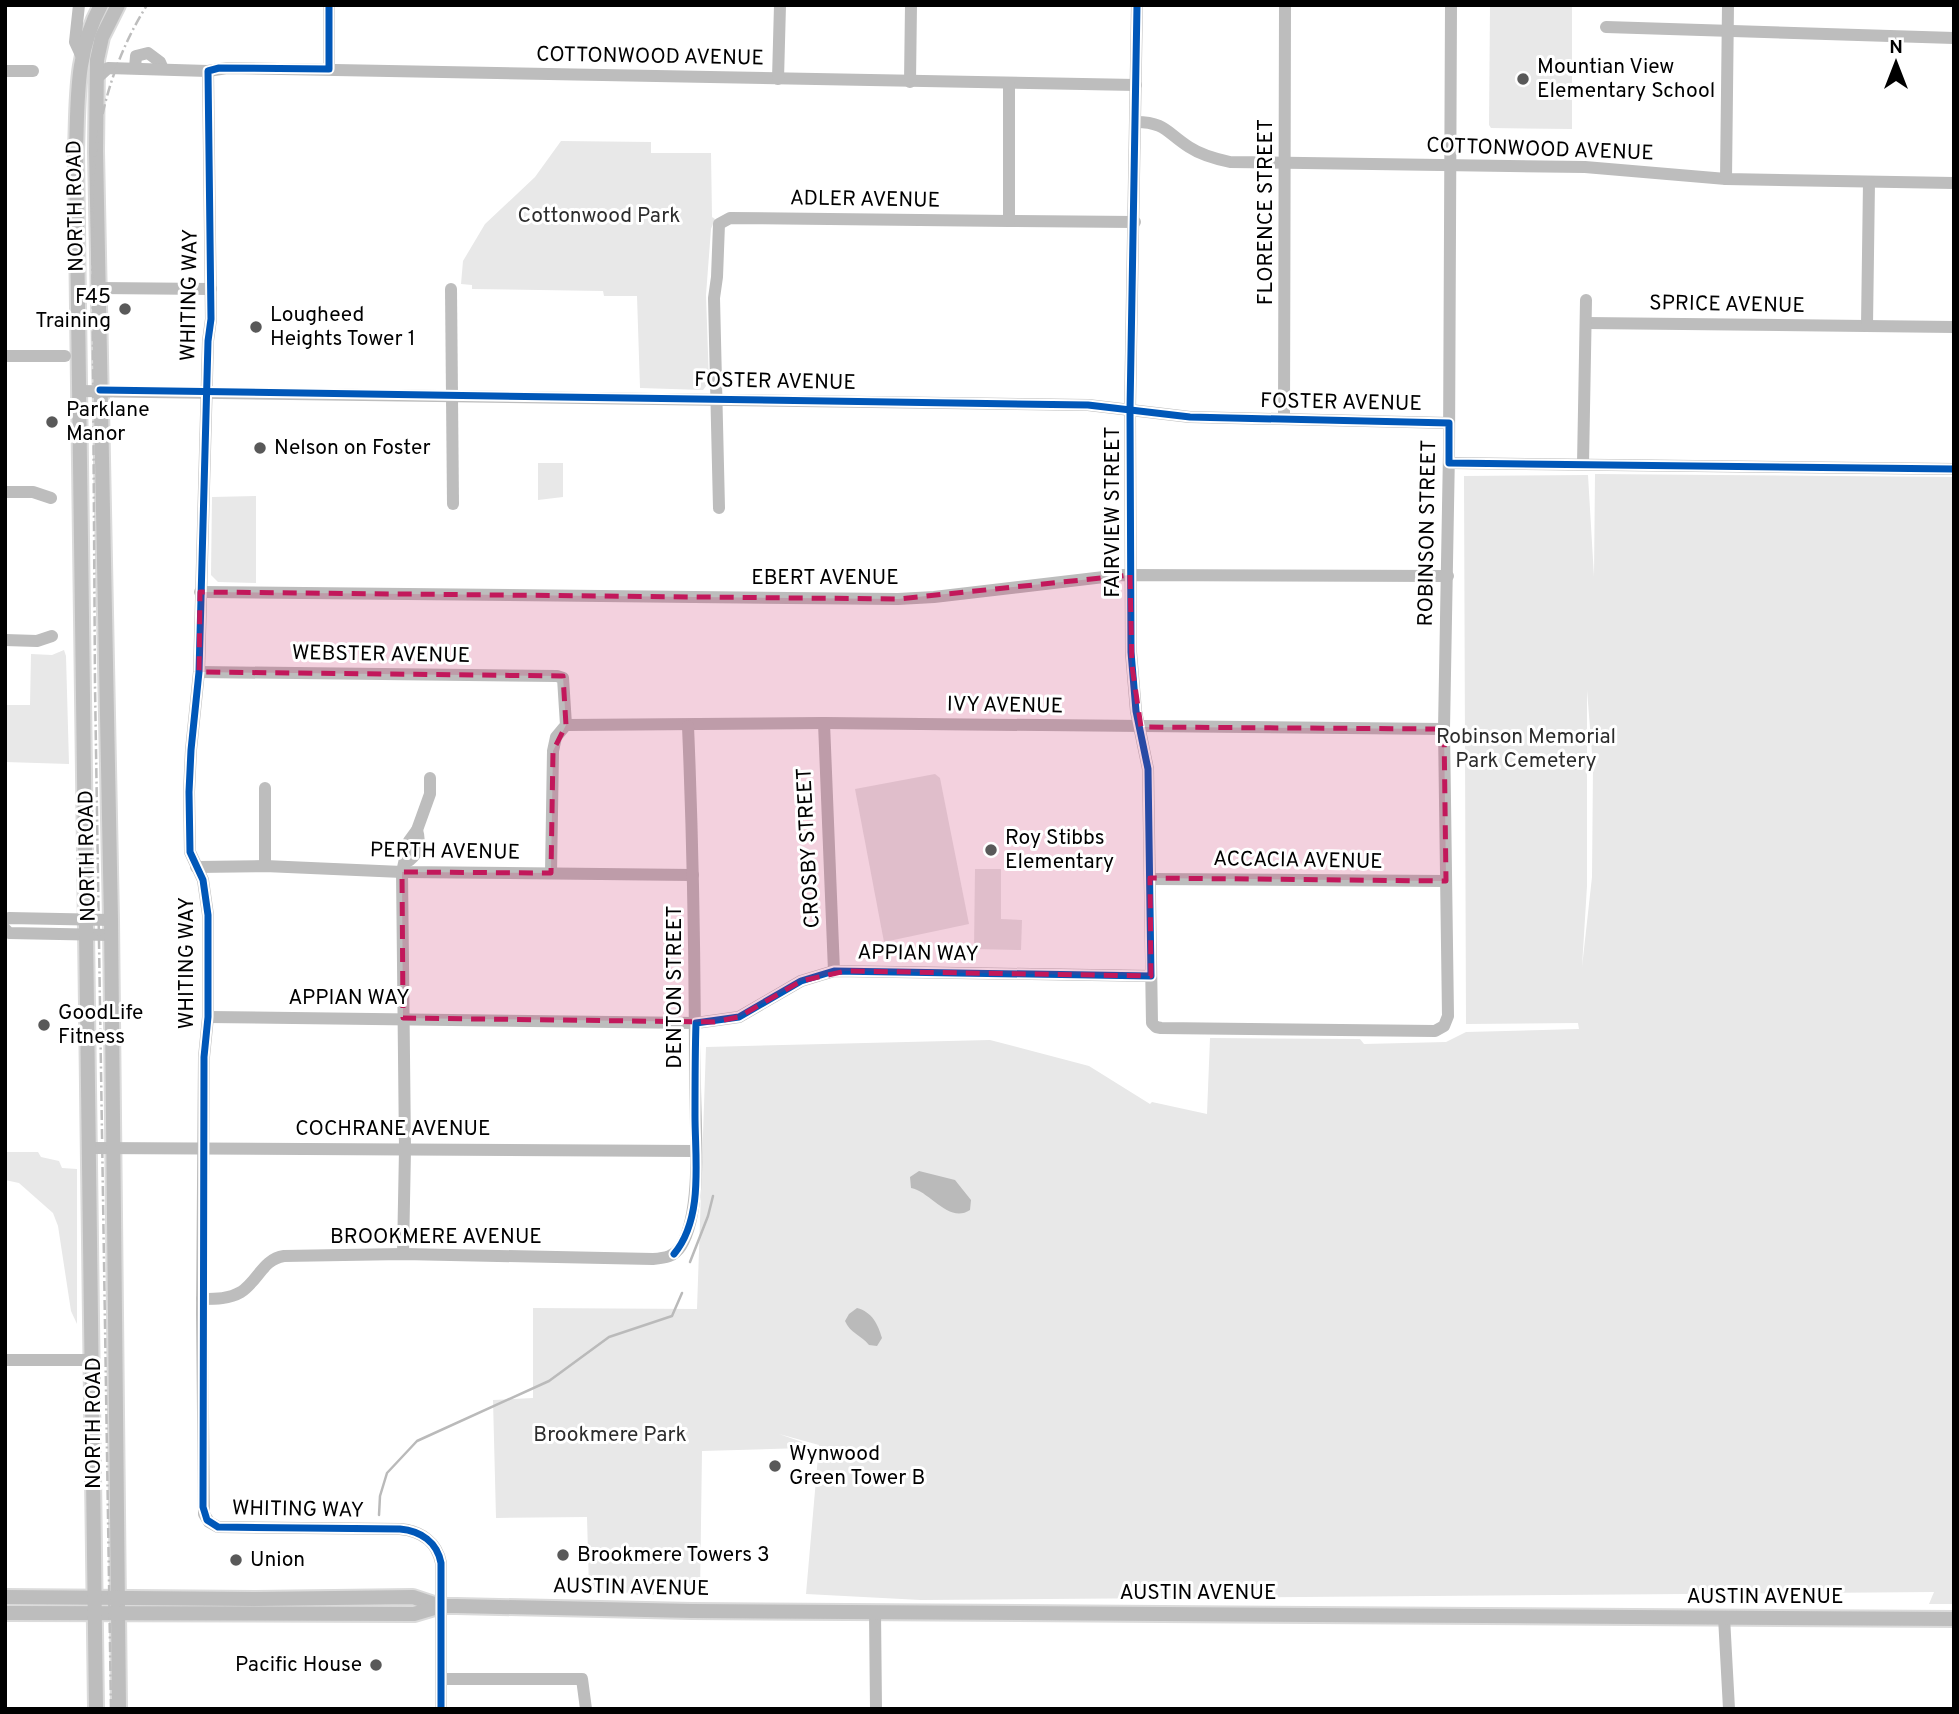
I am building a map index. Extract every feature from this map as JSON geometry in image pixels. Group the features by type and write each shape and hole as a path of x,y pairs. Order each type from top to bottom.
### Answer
{"main road":[{"name":"NORTH ROAD","path":"96,1709 76,151 81,55 88,32 103,5"},
{"path":"108,24 118,5"},
{"name":"NORTH ROAD","path":"108,24 97,60 96,79 111,919 119,1709"},
{"name":"AUSTIN AVENUE","path":"5,1597 95,1597 255,1607"},
{"name":"AUSTIN AVENUE","path":"5,1613 117,1614 413,1597 441,1606 876,1612 1954,1619"}],"street":[{"path":"79,5 75,42 81,55"},
{"name":"NORTH ROAD","path":"103,5 108,24"},
{"path":"329,5 329,69"},
{"path":"779,79 780,5"},
{"path":"910,82 911,5"},
{"name":"FAIRVIEW STREET","path":"1137,5 1130,575 1132,667 1136,710 1148,769 1154,1025"},
{"name":"FLORENCE STREET","path":"1284,419 1285,5"},
{"name":"ROBINSON STREET","path":"1154,1025 1161,1028 1434,1031 1444,1026 1447,1020 1444,729 1448,576 1451,5"},
{"path":"1726,179 1728,5"},
{"path":"1606,27 1954,38"},
{"name":"COTTONWOOD AVENUE","path":"96,79 108,68 208,71 219,68 1136,85"},
{"path":"5,71 33,71"},
{"name":"WHITING WAY","path":"208,71 211,289 199,673 190,755 189,792 190,852 203,880 208,915 208,1017 204,1050 203,1507 207,1520 218,1527 400,1529 416,1532 432,1543 440,1557 441,1606"},
{"path":"1009,84 1009,221"},
{"name":"COTTONWOOD AVENUE","path":"1136,121 1160,125 1190,148 1209,157 1230,162 1585,167 1726,179 1954,183"},
{"path":"1867,326 1869,182"},
{"name":"ADLER AVENUE","path":"716,399 714,298 717,277 717,227 722,220 1135,222"},
{"path":"99,288 211,289"},
{"path":"451,289 453,504"},
{"path":"1583,464 1586,300"},
{"name":"SPRICE AVENUE","path":"1586,323 1954,327"},
{"path":"5,356 65,356"},
{"name":"FOSTER AVENUE","path":"79,391 1088,405 1190,417 1449,423"},
{"path":"716,399 719,508"},
{"path":"1448,463 1954,469"},
{"path":"5,492 33,492 51,498"},
{"name":"EBERT AVENUE","path":"200,592 898,599 1130,575 1448,576"},
{"path":"5,640 37,640 52,636"},
{"name":"WEBSTER AVENUE","path":"199,673 557,676 563,678 566,725"},
{"name":"IVY AVENUE","path":"566,725 824,723 1444,729"},
{"name":"CROSBY STREET","path":"824,723 834,971"},
{"path":"551,873 553,751 556,737 566,725"},
{"name":"DENTON STREET","path":"681,1245 692,1212 695,1181 696,1023 688,726"},
{"path":"403,1254 404,867 417,851 417,830 430,794 430,778"},
{"path":"265,788 265,866"},
{"name":"PERTH AVENUE","path":"196,867 404,867 693,875"},
{"name":"ACCACIA AVENUE","path":"1150,878 1446,881"},
{"path":"5,920 9,918 87,927 110,935"},
{"path":"5,929 9,933 87,927 111,919"},
{"name":"APPIAN WAY","path":"208,1017 696,1023 739,1017 801,981 834,971 1151,976"},
{"name":"COCHRANE AVENUE","path":"90,1148 695,1150"},
{"name":"BROOKMERE AVENUE","path":"202,1299 226,1298 240,1292 268,1262 279,1256 403,1254 653,1259 674,1254 681,1245"},
{"path":"5,1360 90,1360"},
{"path":"441,1606 441,1709"},
{"path":"876,1612 876,1709"},
{"path":"1724,1617 1729,1709"},
{"path":"441,1679 582,1679 586,1709"}],"highlighted area":[{"path":"1130,575 1132,666 1141,727 1444,729 1446,881 1150,878 1151,976 846,971 801,981 739,1017 714,1022 403,1018 402,872 551,873 553,751 566,725 563,676 199,672 200,592 898,599"}],"green space":[{"path":"1490,5 1572,5 1572,129 1491,128 1489,125"},
{"name":"Cottonwood Park","path":"561,141 651,142 651,153 711,153 712,217 715,219 711,229 706,295 709,382 703,390 640,388 637,296 604,296 603,291 472,289 472,285 461,284 463,261 485,224 535,177"},
{"path":"538,463 563,463 563,497 538,500"},
{"path":"1595,474 1954,477 1954,1604 1929,1604 1934,1592 921,1600 806,1594 819,1445 779,1434 805,1443 804,1448 702,1451 700,1595 639,1595 589,1589 587,1517 496,1518 493,1400 533,1398 533,1308 697,1309 706,1047 990,1040 1089,1066 1150,1104 1152,1102 1207,1114 1210,1038 1360,1039 1364,1044 1446,1042 1466,1032 1579,1029 1578,1023 1466,1024 1464,476 1588,475 1594,577","holes":["1587,690 1593,766 1592,877 1582,967 1587,886"]},
{"path":"256,496 256,583 218,582 211,575 212,497"},
{"path":"64,650 69,764 5,762 5,705 30,705 31,654 52,655"},
{"path":"935,774 940,778 969,924 884,942 855,789"},
{"path":"975,869 1001,869 1001,919 1022,920 1021,950 974,949"},
{"path":"5,1152 38,1152 41,1157 59,1161 62,1168 77,1169 77,1324 71,1311 58,1226 53,1213 19,1183 5,1180"}],"shaded area":[{"path":"919,1171 955,1180 971,1200 970,1210 955,1213 911,1188 910,1177"},
{"path":"857,1308 867,1312 876,1323 882,1338 877,1346 869,1345 847,1325 845,1321 849,1314"}],"waterway":[{"path":"690,1262 713,1196"},
{"path":"379,1515 380,1496 387,1473 417,1441 549,1381 609,1337 672,1316 682,1293"}],"railway":[{"path":"111,1709 95,686 92,199 96,148 106,99 123,51 147,5"}],"cycle path":[{"path":"329,5 329,69 219,68 208,71 211,319 208,341 199,672 189,792 190,852 203,880 208,915 208,1017 204,1057 203,1507 207,1520 218,1527 400,1529 415,1532 427,1539 436,1549 441,1563 441,1709"},
{"path":"674,1254 690,1223 696,1188 696,1023 739,1017 801,981 834,971 1151,976 1148,769 1136,711 1131,652 1130,409 1137,5"},
{"path":"100,390 1088,405 1190,417 1449,423 1449,463 1954,469"}],"place":[{"name":"Mountian View Elementary School","path":"1523,79"},
{"name":"F45 Training","path":"125,309"},
{"name":"Lougheed Heights Tower 1","path":"256,327"},
{"name":"Parklane Manor","path":"52,422"},
{"name":"Nelson on Foster","path":"260,448"},
{"name":"Roy Stibbs Elementary","path":"991,850"},
{"name":"GoodLife Fitness","path":"44,1025"},
{"name":"Wynwood Green Tower B","path":"775,1466"},
{"name":"Brookmere Towers 3","path":"563,1555"},
{"name":"Union","path":"236,1560"},
{"name":"Pacific House","path":"376,1665"}],"park label":[{"name":"Robinson Memorial Park Cemetery","path":"1526,749"},
{"name":"Brookmere Park","path":"610,1435"}]}
